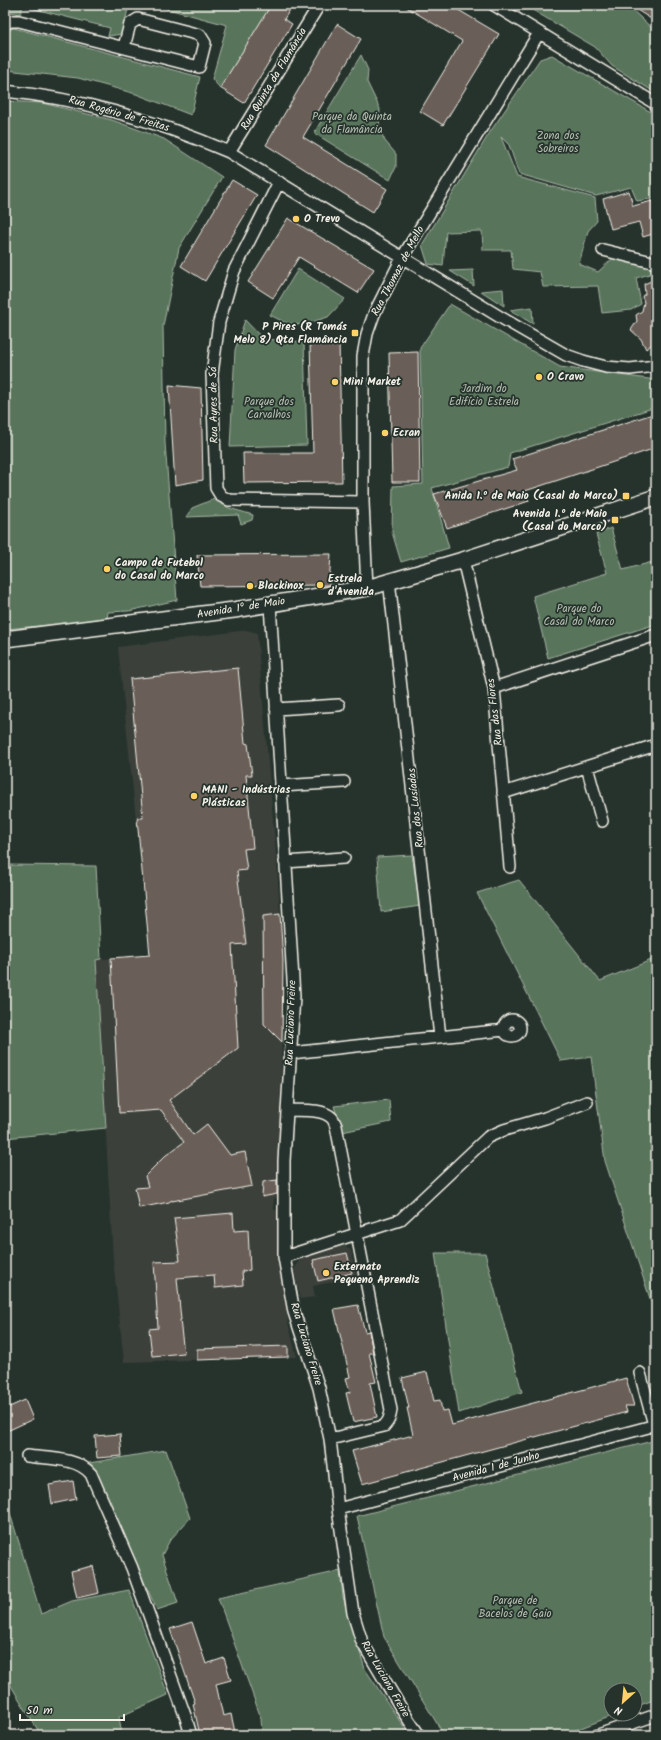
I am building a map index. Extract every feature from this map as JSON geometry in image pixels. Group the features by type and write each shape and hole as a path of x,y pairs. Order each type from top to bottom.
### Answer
{"street":[{"name":"Rua Quinta da Flamância","path":"229,152 319,5"},
{"path":"494,5 656,104"},
{"path":"5,23 17,20 199,67 205,41 200,35 138,19 130,24 124,47"},
{"name":"Rua Thomaz de Mello","path":"367,588 363,502 364,346 372,320 402,258 539,33"},
{"name":"Rua Rogério de Freitas","path":"5,91 55,97 98,106 188,134 229,152 500,317 575,359 618,369 656,366"},
{"name":"Rua Ayres de Sá","path":"279,182 234,271 219,322 212,374 216,488 221,496 229,500 363,502"},
{"path":"603,250 656,263"},
{"name":"Avenida 1º de Maio","path":"5,639 146,622 367,588 389,580 463,560 656,497"},
{"name":"Rua das Flores","path":"463,560 494,688 510,867"},
{"name":"Rua dos Lusíadas","path":"389,580 411,765 440,1037"},
{"name":"Rua Luciano Freire","path":"270,604 294,996 284,1161 284,1257 294,1312 319,1388 330,1439 338,1509 353,1613 362,1642 404,1713 419,1735"},
{"path":"494,688 656,636"},
{"path":"276,709 339,705"},
{"path":"503,793 656,745"},
{"path":"586,767 602,822"},
{"path":"281,786 344,782"},
{"path":"285,862 344,858"},
{"path":"291,1053 504,1030"},
{"path":"284,1257 400,1220 488,1137 504,1130 544,1118 587,1102"},
{"path":"287,1110 313,1111 325,1114 332,1118 336,1126 391,1410 388,1422 384,1426 330,1439"},
{"name":"Avenida 1 de Junho","path":"338,1509 655,1425 640,1373"},
{"path":"27,1456 77,1463 86,1468 91,1474 132,1568 191,1735"},
{"path":"598,1735 656,1715"}],"shaded area":[{"path":"247,630 257,633 277,866 283,961 279,1196 274,1199 273,1208 278,1212 280,1259 288,1323 297,1357 124,1362 113,1259 96,960 150,954 118,647"},
{"name":"Externato Pequeno Aprendiz","path":"343,1246 351,1250 357,1277 313,1286 315,1297 300,1299 294,1270 300,1259"}],"green space":[{"path":"5,5 129,5 122,34 108,36 110,28 23,6 20,14 5,11"},
{"path":"153,5 262,5 269,9 220,88 212,79 227,25"},
{"path":"524,5 627,5 656,32 656,93 612,66 595,47"},
{"path":"14,28 200,77 191,115 136,94 78,78 6,70 5,75 5,31"},
{"name":"Parque da Quinta da Flamância","path":"361,55 368,70 367,82 380,109 379,128 385,141 396,154 396,167 390,180 314,133"},
{"name":"Zona dos Sobreiros","path":"552,55 656,115 656,198 637,201 631,187 596,196 519,174 509,145 501,137 517,177 595,198 597,221 588,231 579,264 598,272 613,258 656,267 656,272 636,278 641,304 631,310 602,313 598,286 543,287 540,272 513,269 511,250 483,250 482,231 446,232 443,266 428,264 422,245 490,132 540,59"},
{"path":"5,101 42,103 112,120 164,139 222,177 179,248 163,326 165,443 177,600 129,611 108,612 107,620 5,629"},
{"path":"298,269 345,299 328,317 302,325 286,323 270,315"},
{"path":"473,270 474,286 450,271"},
{"path":"503,289 504,306 481,291"},
{"name":"Jardim do Edifício Estrela","path":"450,304 560,367 656,380 656,407 510,453 508,467 432,488 449,548 401,562 392,532 393,486 423,484 420,348"},
{"path":"532,307 533,324 510,310"},
{"name":"Parque dos Carvalhos","path":"245,320 263,339 304,342 307,445 230,447 235,350"},
{"path":"214,499 229,508 253,515 252,520 241,524 238,515 186,517 192,508"},
{"name":"Parque do Casal do Marco","path":"611,528 623,570 656,561 656,624 548,658 533,596 607,573 596,534"},
{"path":"5,849 7,865 96,866 101,959 96,960 106,1128 5,1138"},
{"path":"412,855 420,906 381,912 377,857"},
{"path":"519,880 600,981 656,958 656,1317 605,1161 591,1057 561,1061 477,893"},
{"path":"389,1100 391,1122 342,1132 334,1106"},
{"path":"435,1253 485,1253 522,1392 459,1413"},
{"name":"Parque de Bacelos de Gaio","path":"656,1440 656,1699 643,1704 643,1682 603,1682 603,1719 563,1735 444,1735 384,1637 357,1516"},
{"path":"166,1450 190,1518 170,1540 162,1555 178,1603 157,1610 89,1463"},
{"path":"5,1497 41,1614 72,1601 129,1590 168,1695 119,1717 122,1735 41,1735 5,1676"},
{"path":"340,1571 343,1597 365,1669 409,1735 262,1735 261,1718 218,1598"}],"building":[{"path":"271,5 293,5 284,19 292,24 244,103 220,88"},
{"path":"403,5 450,5 499,34 443,125 420,111 462,41"},
{"path":"629,5 656,5 656,22"},
{"path":"337,24 361,39 303,137 387,189 373,212 266,145"},
{"path":"232,180 257,195 205,281 181,266"},
{"path":"629,191 633,206 656,200 656,233 643,237 639,222 611,229 603,199"},
{"path":"288,218 374,269 358,293 299,257 273,298 248,282"},
{"path":"656,279 656,341 646,349 641,339 631,330 637,321 636,315 642,311 644,302 642,296 645,294 644,284"},
{"path":"339,342 342,482 244,483 243,453 313,453 310,343"},
{"path":"418,352 420,482 392,482 389,353"},
{"path":"169,385 201,388 203,480 175,485"},
{"path":"656,413 656,448 525,491 529,501 447,528 434,494 517,470 512,459"},
{"path":"331,554 329,585 200,586 197,555"},
{"path":"238,668 245,743 248,744 252,775 246,775 253,848 244,849 247,870 237,871 246,944 232,945 238,1048 169,1100 193,1135 207,1124 230,1155 245,1152 252,1186 172,1200 169,1202 139,1208 135,1188 148,1187 145,1176 165,1156 184,1142 161,1110 119,1113 111,958 150,955 137,818 143,818 130,679"},
{"path":"280,914 283,961 282,1042 264,1024 263,916"},
{"path":"277,1180 277,1194 262,1197 263,1182"},
{"path":"233,1213 234,1231 248,1230 250,1270 242,1271 243,1285 215,1288 214,1275 177,1278 184,1353 152,1356 149,1329 158,1328 154,1262 180,1261 174,1218"},
{"path":"347,1253 352,1273 318,1281 313,1260"},
{"path":"358,1305 365,1332 369,1331 373,1353 369,1353 376,1382 370,1383 377,1417 353,1422 346,1393 350,1392 346,1378 350,1377 334,1309"},
{"path":"288,1346 288,1357 197,1360 197,1349"},
{"path":"427,1372 434,1401 440,1400 442,1411 448,1410 452,1425 626,1378 634,1406 625,1406 627,1412 362,1484 352,1451 413,1435 402,1378"},
{"path":"25,1400 33,1419 5,1432 5,1409"},
{"path":"120,1434 122,1456 97,1458 95,1436"},
{"path":"73,1481 76,1499 52,1504 49,1485"},
{"path":"93,1566 99,1593 77,1598 71,1571"},
{"path":"192,1622 206,1664 224,1658 231,1680 216,1684 223,1716 231,1714 235,1732 223,1735 200,1735 193,1704 195,1703 170,1629"}],"place":[{"name":"O Trevo","path":"296,219"},
{"name":"P Pires (R Tomás Melo 8) Qta Flamância","path":"355,333"},
{"name":"O Cravo","path":"539,377"},
{"name":"Mini Market","path":"335,382"},
{"name":"Ecran","path":"385,433"},
{"name":"Anida 1.º de Maio (Casal do Marco)","path":"626,496"},
{"name":"Avenida 1.º de Maio (Casal do Marco)","path":"615,520"},
{"name":"Campo de Futebol do Casal do Marco","path":"107,569"},
{"name":"Estrela d'Avenida","path":"320,585"},
{"name":"Blackinox","path":"250,586"},
{"name":"MANI - Indústrias Plásticas","path":"194,796"},
{"name":"Externato Pequeno Aprendiz","path":"326,1273"}]}
